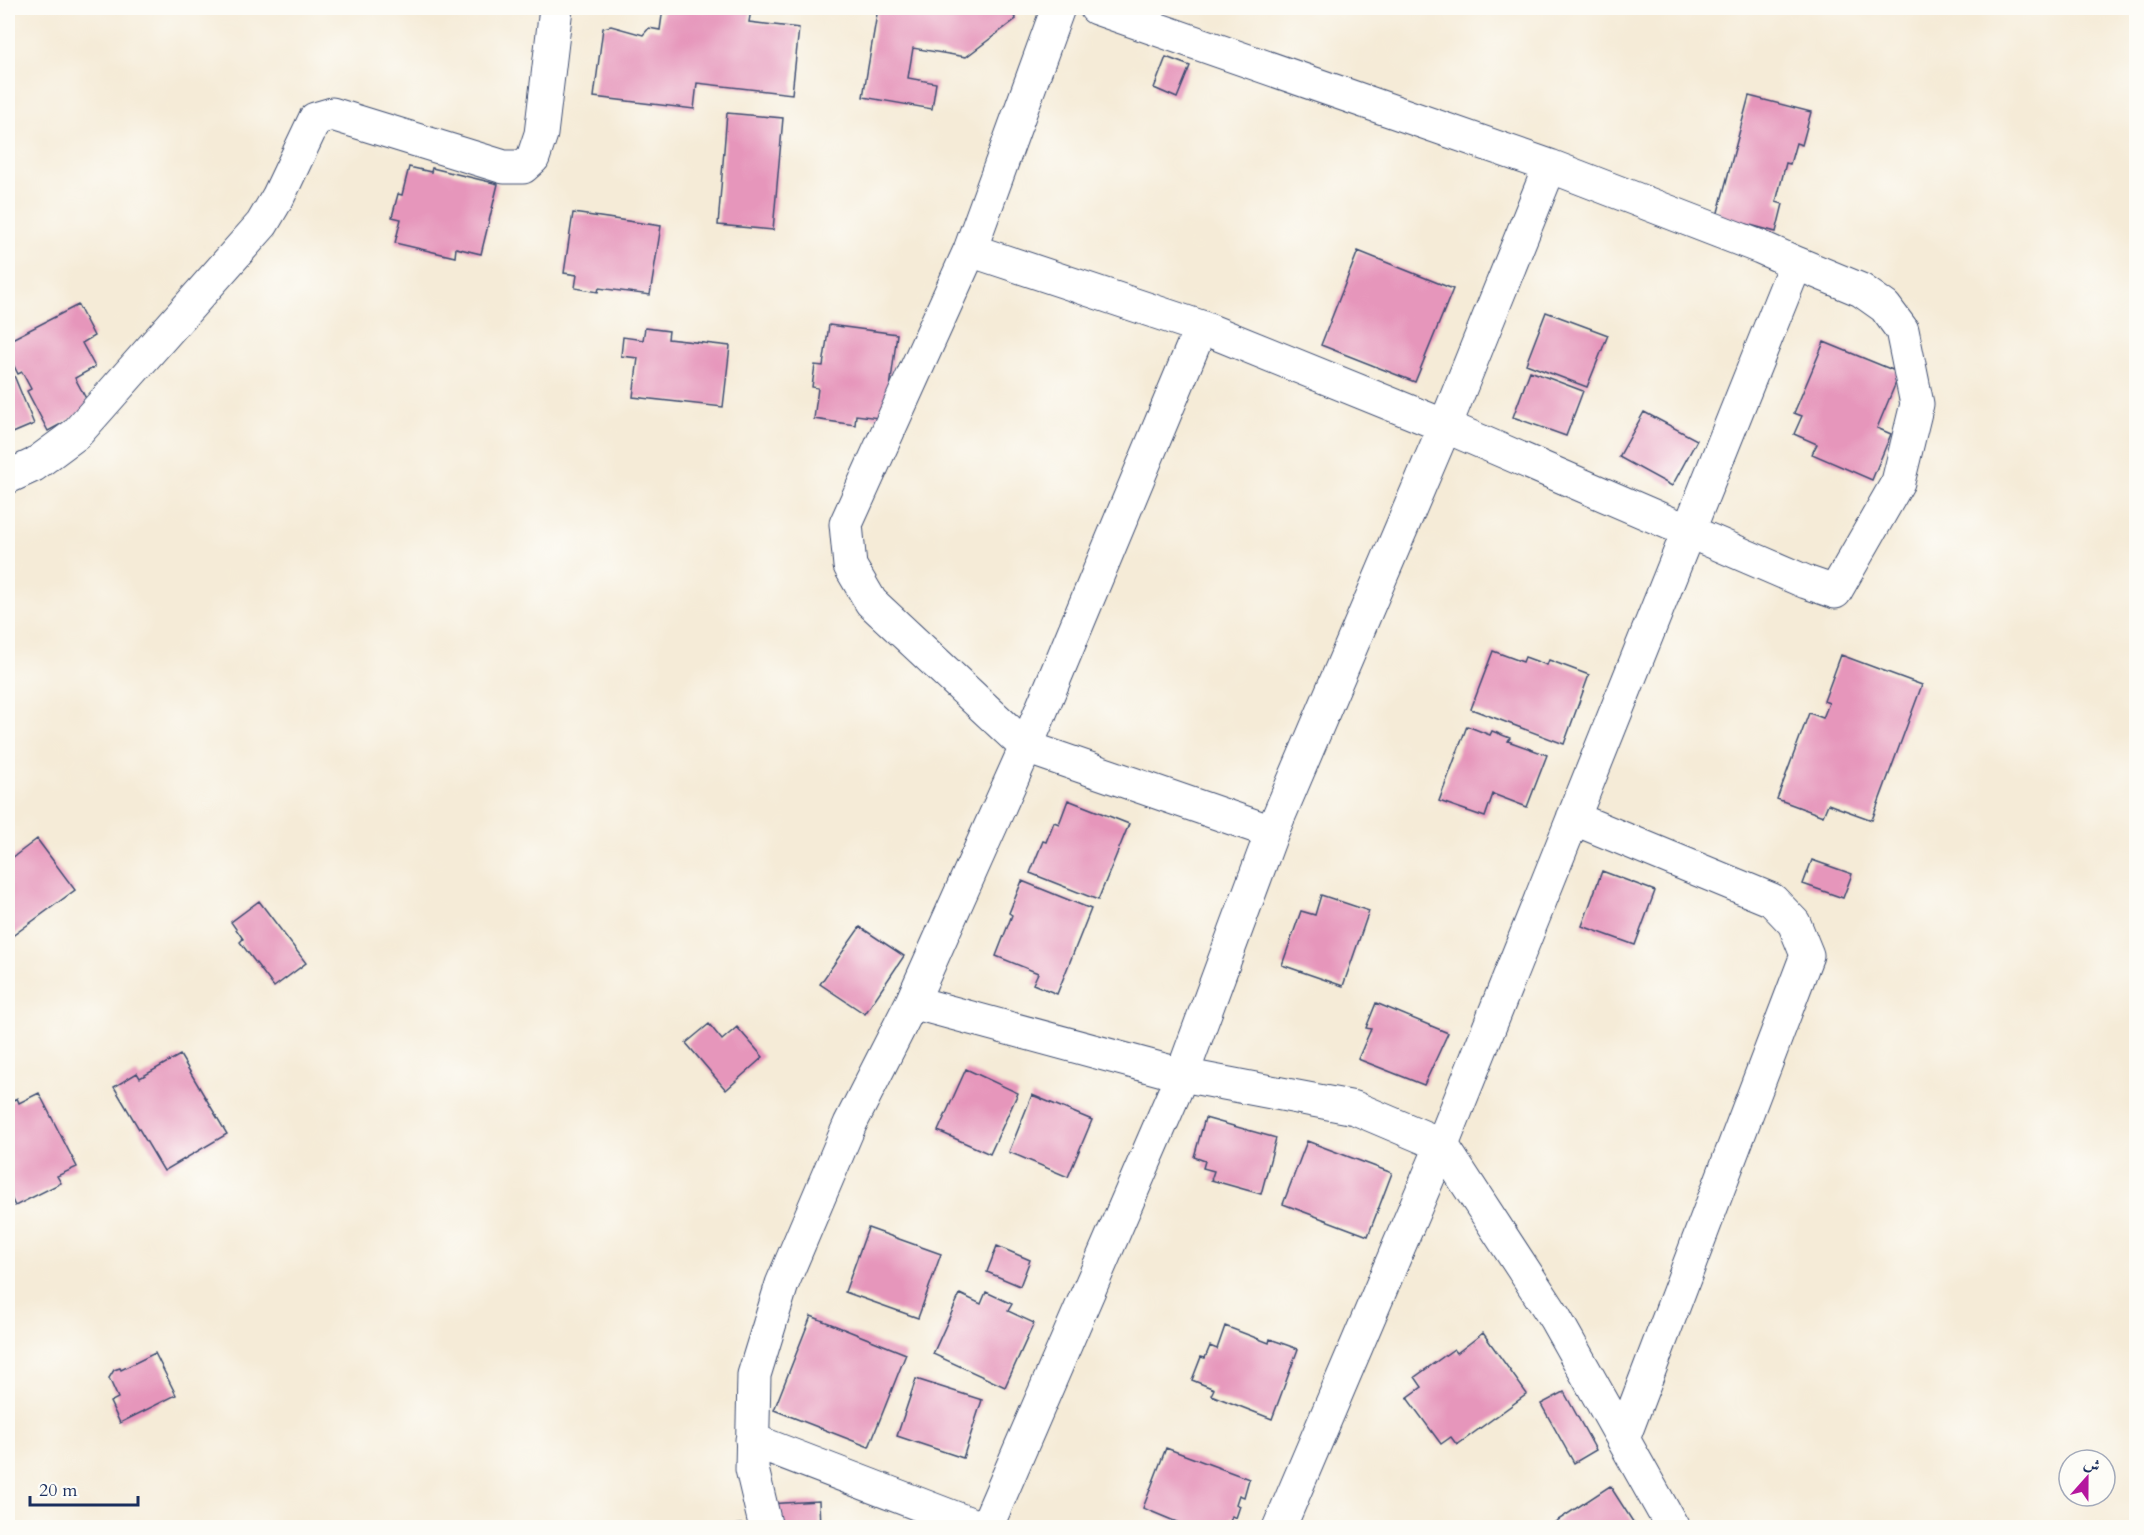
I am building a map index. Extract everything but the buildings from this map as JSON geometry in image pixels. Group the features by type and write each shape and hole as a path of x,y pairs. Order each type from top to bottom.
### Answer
{"street":[{"path":"8,477 33,465 76,434 262,224 278,197 315,119 332,114 504,167 523,166 533,158 541,134 556,8"},
{"path":"1058,8 970,250 846,524 850,566 871,602 1026,747 1272,832"},
{"path":"970,250 1201,327 1444,426 1835,592 1898,482 1917,404 1902,330 1885,307 1861,290 1760,247 1550,166 1096,8"},
{"path":"986,1527 1182,1075 1272,832 1444,426 1550,166"},
{"path":"1279,1527 1442,1144 1796,263"},
{"path":"766,1527 752,1469 754,1375 782,1284 850,1124 912,1002 1026,747 1201,327"},
{"path":"1573,818 1772,900 1794,923 1807,955 1623,1439"},
{"path":"912,1002 1182,1075 1355,1108 1442,1144 1555,1318 1673,1527"},
{"path":"752,1440 981,1527"}]}
